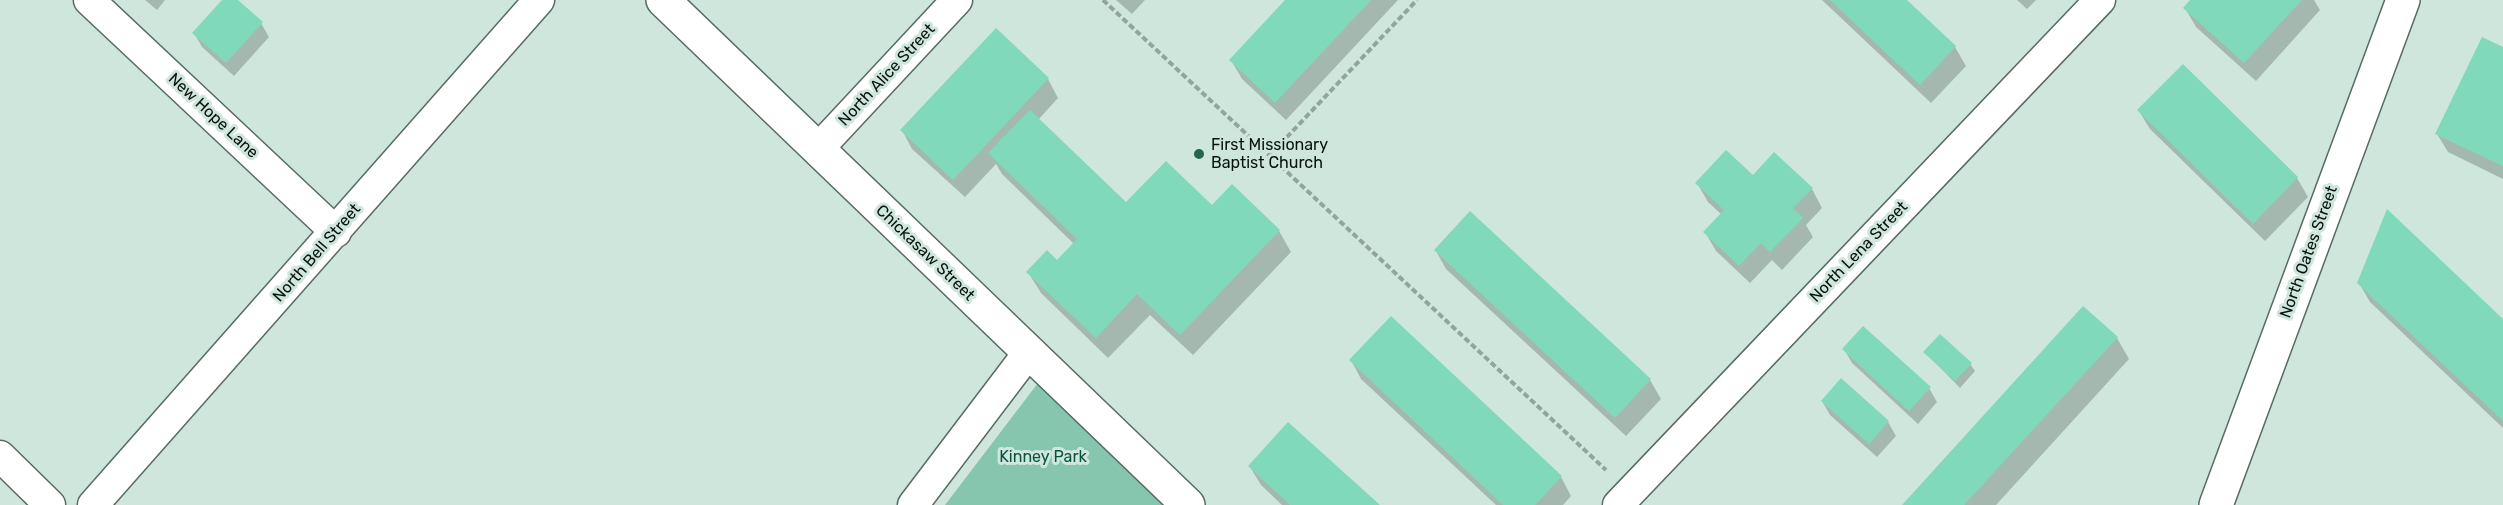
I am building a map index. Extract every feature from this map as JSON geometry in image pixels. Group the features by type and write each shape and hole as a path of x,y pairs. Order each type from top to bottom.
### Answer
{"street":[{"name":"New Hope Lane","path":"89,0 336,232"},
{"name":"North Bell Street","path":"93,505 539,0"},
{"name":"Chickasaw Street","path":"663,0 1188,505"},
{"name":"North Alice Street","path":"818,149 957,0"},
{"name":"North Lena Street","path":"1624,499 2100,0"},
{"name":"North Oates Street","path":"2216,505 2403,0"},
{"path":"913,505 1029,352"},
{"path":"0,456 50,505"}],"path":[{"path":"1103,0 1624,499"},
{"path":"1268,157 1417,0"}],"green space":[{"name":"Kinney Park","path":"1038,383 1163,505 945,505"}],"building":[{"path":"222,0 238,0 263,22 226,63 192,33"},
{"path":"1285,0 1371,0 1275,103 1229,60"},
{"path":"1830,0 1907,0 1956,46 1920,85"},
{"path":"2190,0 2302,0 2244,63 2183,8"},
{"path":"996,28 1049,78 953,180 900,130"},
{"path":"2482,37 2503,47 2503,166 2435,134"},
{"path":"2183,64 2298,177 2253,224 2137,110"},
{"path":"1030,110 1126,202 1166,161 1212,205 1232,184 1280,230 1180,335 1137,294 1096,338 1026,272 1047,250 1057,260 1077,239 988,153"},
{"path":"1726,150 1753,175 1774,152 1813,188 1793,208 1803,218 1770,252 1761,243 1739,266 1703,232 1724,210 1695,183"},
{"path":"2387,209 2503,319 2503,421 2357,283"},
{"path":"1470,211 1651,379 1615,418 1434,250"},
{"path":"2083,306 2118,337 1964,505 1902,505"},
{"path":"1391,316 1562,476 1535,505 1503,505 1349,360"},
{"path":"1863,326 1931,387 1909,411 1842,349"},
{"path":"1940,334 1972,363 1955,381 1923,352"},
{"path":"1841,378 1889,421 1869,444 1821,401"},
{"path":"1288,422 1380,505 1290,505 1248,466"}],"place":[{"name":"First Missionary Baptist Church","path":"1199,154"}]}
